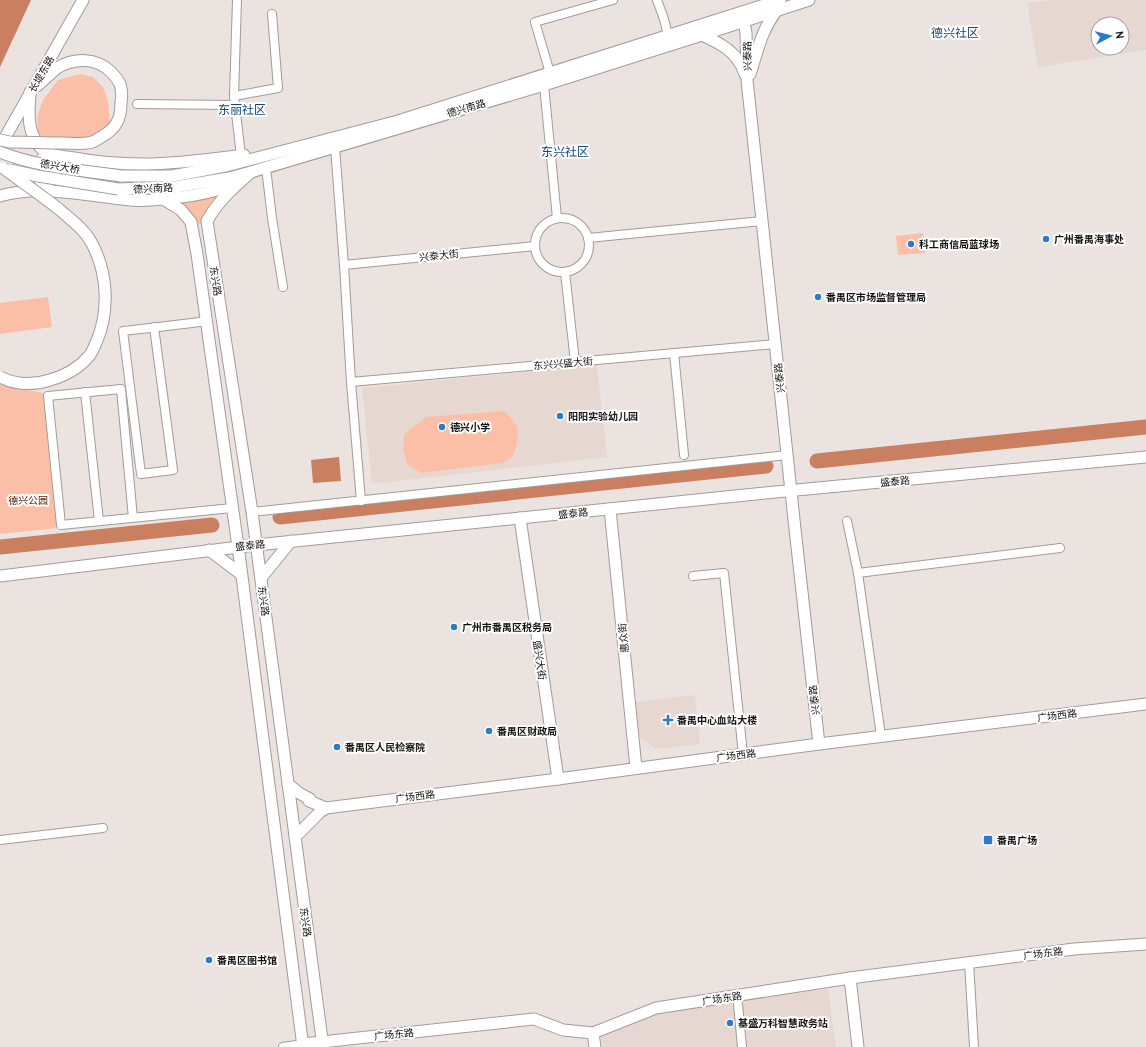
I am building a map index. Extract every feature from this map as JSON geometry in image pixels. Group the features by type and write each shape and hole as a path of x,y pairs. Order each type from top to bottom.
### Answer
{"main road":[{"name":"长堤东路","path":"0,150 6,134 83,0"},
{"name":"德兴南路","path":"121,176 172,176 226,166 398,121 668,35 743,17 778,5 809,0"},
{"path":"747,80 756,56 761,36 778,5"},
{"name":"德兴南路","path":"118,189 175,187 229,178 266,168 702,36 743,17"},
{"name":"兴泰路","path":"743,17 746,33 747,80 819,744"},
{"path":"702,36 717,42 726,48 739,61 747,80"},
{"path":"0,140 10,142 88,144 109,133 119,120 122,94 120,84 105,66 78,60 57,68 31,91 29,125 32,136 41,148 54,155 86,160 144,164 198,161 284,151"},
{"name":"德兴大桥","path":"0,150 11,156 55,166 121,176"},
{"path":"50,190 38,180 36,172 37,164 44,157 54,155"},
{"path":"0,377 7,381 31,384 56,378 80,365 90,355 98,337 103,318 105,286 101,265 90,240 78,227 39,193 2,168"},
{"name":"德兴大桥","path":"2,168 38,176 118,189"},
{"name":"东兴路","path":"251,172 219,203 208,221 252,512 323,1045"},
{"path":"0,195 11,192 50,190 132,201 199,195 219,190 240,182"},
{"name":"东兴路","path":"163,199 181,210 191,222 197,254 238,547 303,1046"},
{"name":"盛泰路","path":"0,576 291,541 1146,457"},
{"path":"228,474 246,472"},
{"name":"惠众街","path":"610,509 636,768"},
{"name":"盛兴大街","path":"520,518 558,779"},
{"path":"261,578 291,541"},
{"path":"209,550 241,574"},
{"path":"247,620 266,617"},
{"name":"广场西路","path":"326,808 881,736 1146,704"},
{"path":"288,784 299,793 310,799 310,801 326,808"},
{"path":"295,837 326,808"},
{"name":"广场东路","path":"303,1046 323,1045 534,1019 563,1030 593,1034 656,1008 850,978 969,962 1074,949 1146,944"},
{"path":"850,978 858,1047"},
{"path":"593,1034 595,1047"}],"street":[{"path":"237,0 234,96 241,156"},
{"path":"550,73 535,22 613,0"},
{"path":"657,0 668,35"},
{"path":"234,96 278,88 272,14"},
{"path":"544,85 557,218"},
{"path":"137,104 235,105"},
{"path":"335,147 351,382 361,501"},
{"path":"266,168 283,287"},
{"path":"557,218 573,220 580,224 588,238 588,253 584,260 579,266 565,272 548,268 541,262 535,246 538,232 549,221 557,218"},
{"path":"588,238 762,221"},
{"name":"兴泰大街","path":"344,265 535,246"},
{"path":"565,272 575,362"},
{"path":"154,327 173,470 141,474 123,332 154,327 206,321"},
{"name":"东兴兴盛大街","path":"351,382 776,344"},
{"path":"674,353 684,454"},
{"path":"133,518 121,389 48,396 61,525 99,521 133,518 232,508"},
{"path":"85,392 99,521"},
{"path":"252,512 788,455"},
{"path":"847,521 858,573 881,736"},
{"path":"858,573 1060,548"},
{"path":"693,576 724,572 743,754"},
{"path":"0,840 102,828"},
{"path":"969,962 974,1047"},
{"path":"738,1004 742,1047"},
{"path":"283,1047 303,1046"}],"shaded area":[{"path":"0,0 31,0 0,67"},
{"path":"1049,0 1146,0 1146,50 1130,53 1130,16 1090,16 1090,56 1108,56 1038,67 1027,3"},
{"name":"德兴小学","path":"597,365 607,457 372,484 362,388"},
{"path":"339,457 341,481 313,483 311,460"},
{"name":"番禺中心血站大楼","path":"695,695 700,744 656,749 640,738 635,702"},
{"path":"828,989 836,1047 603,1047 601,1033 663,1012 707,1003"}],"green space":[{"path":"81,74 93,77 103,87 108,101 110,123 98,135 88,139 66,140 38,136 37,118 43,100 58,80"},
{"path":"224,192 210,208 200,225 178,200"},
{"name":"科工商信局蓝球场","path":"923,233 925,253 898,255 896,236"},
{"path":"48,297 52,327 0,334 0,303"},
{"name":"德兴公园","path":"0,385 48,394 58,528 0,534"},
{"path":"504,411 516,424 518,433 517,444 513,456 503,463 421,473 408,465 403,450 404,435 426,417"}],"waterway":[{"path":"817,461 1146,427"},
{"path":"280,517 766,466"},
{"path":"0,547 212,525"}],"place":[{"name":"广州番禺海事处","path":"1046,239"},
{"name":"科工商信局蓝球场","path":"911,244"},
{"name":"番禺区市场监督管理局","path":"818,297"},
{"name":"阳阳实验幼儿园","path":"560,416"},
{"name":"德兴小学","path":"442,427"},
{"name":"广州市番禺区税务局","path":"454,627"},
{"name":"番禺中心血站大楼","path":"668,720"},
{"name":"番禺区财政局","path":"489,731"},
{"name":"番禺区人民检察院","path":"337,747"},
{"name":"番禺广场","path":"988,840"},
{"name":"番禺区图书馆","path":"209,960"},
{"name":"基盛万科智慧政务站","path":"730,1023"}],"district":[{"name":"德兴社区","path":"955,33"},
{"name":"东丽社区","path":"242,110"},
{"name":"东兴社区","path":"565,152"}]}
